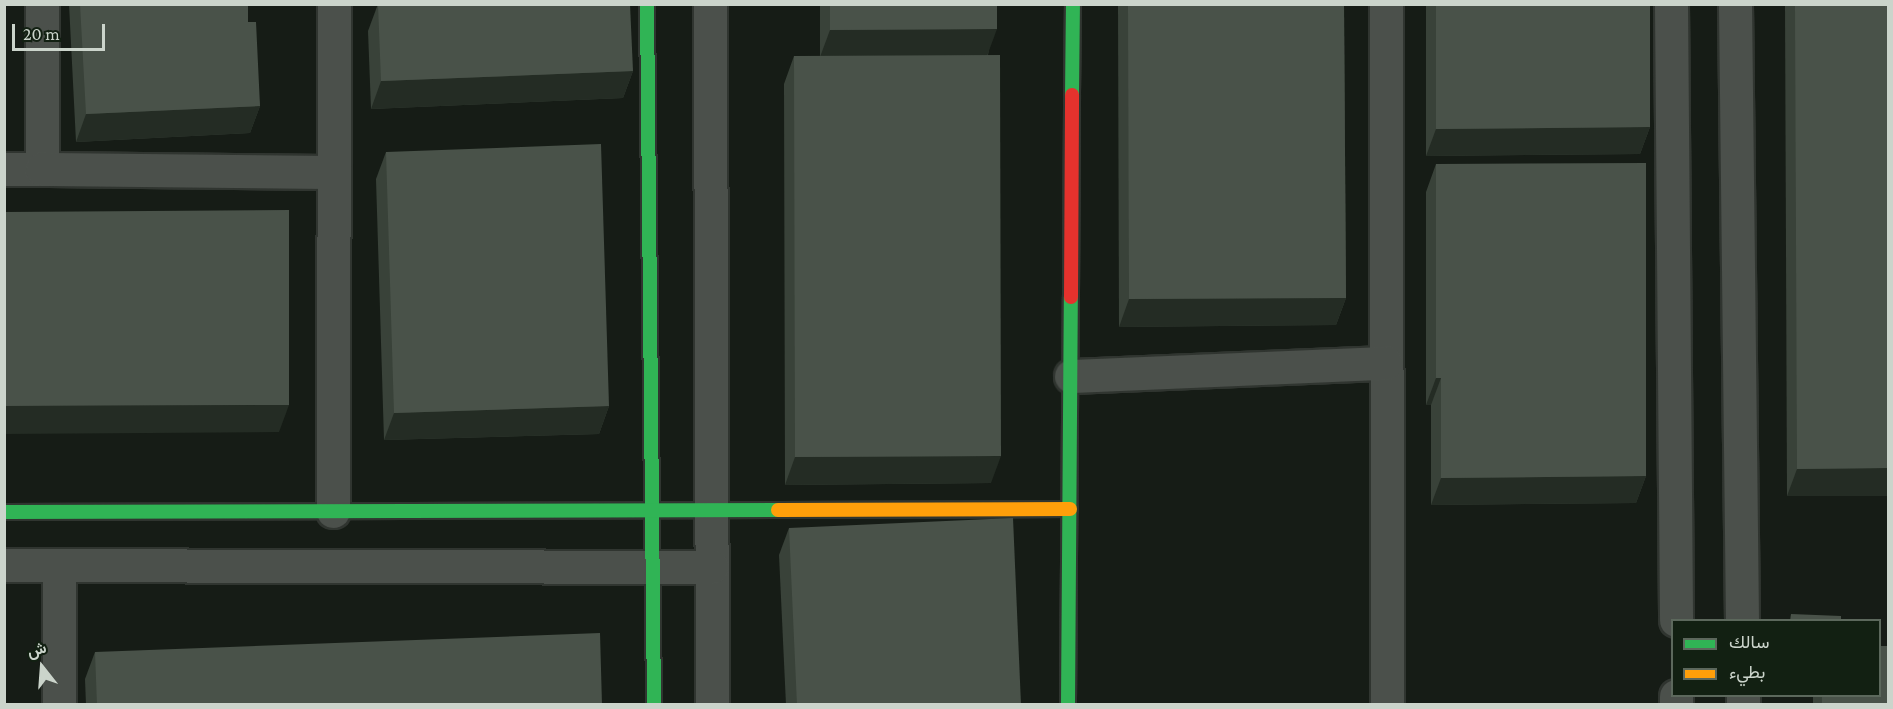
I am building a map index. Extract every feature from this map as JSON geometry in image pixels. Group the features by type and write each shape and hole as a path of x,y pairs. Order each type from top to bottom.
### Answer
{"street":[{"path":"42,4 42,169"},
{"path":"333,511 334,4"},
{"path":"647,4 654,705"},
{"path":"710,4 712,705"},
{"path":"1068,705 1073,4"},
{"path":"1386,4 1387,705"},
{"path":"1671,4 1676,619"},
{"path":"1735,4 1742,619"},
{"path":"4,169 334,172"},
{"path":"1071,376 1386,363"},
{"path":"4,512 1070,509"},
{"path":"4,565 712,567"},
{"path":"59,565 59,705"}],"building":[{"path":"80,4 248,4 248,22 256,22 260,106 86,114"},
{"path":"378,4 630,4 633,71 381,81"},
{"path":"830,4 997,4 997,29 830,30"},
{"path":"1128,4 1344,4 1346,298 1129,299"},
{"path":"1436,4 1650,4 1650,127 1436,129"},
{"path":"1795,4 1888,4 1888,468 1797,469"},
{"path":"1000,55 1001,456 795,457 794,56"},
{"path":"601,144 609,406 394,413 386,152"},
{"path":"1646,163 1646,476 1441,478 1441,378 1436,378 1436,164"},
{"path":"289,210 289,405 4,406 4,212"},
{"path":"1013,518 1021,705 797,705 789,528"},
{"path":"1791,614 1841,616 1841,619 1790,619"},
{"path":"600,633 602,705 97,705 95,652"},
{"path":"1881,646 1888,646 1888,705 1822,705 1822,697 1881,697"}],"traffic: fast":[{"path":"647,4 654,704"},
{"path":"1072,95 1073,4"},
{"path":"1068,704 1071,297"},
{"path":"4,512 778,510"}],"traffic: slow":[{"path":"778,510 1070,509"}],"traffic: jam":[{"path":"1071,297 1072,95"}]}
